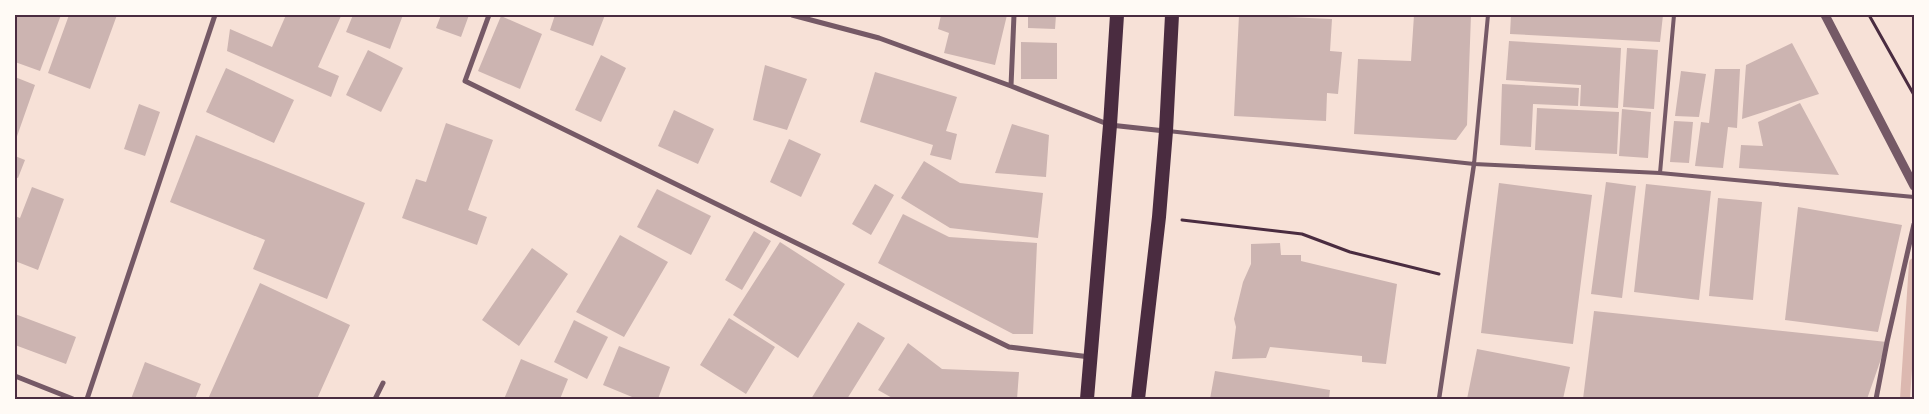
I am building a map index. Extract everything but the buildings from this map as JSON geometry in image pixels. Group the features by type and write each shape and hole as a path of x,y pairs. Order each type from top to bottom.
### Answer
{"highway":[{"path":"1087,399 1110,125 1117,15"},
{"path":"1138,399 1159,217 1172,15"}],"street":[{"path":"87,399 215,15"},
{"path":"489,15 465,81 1009,347 1091,357"},
{"path":"792,15 879,38 1011,86 1110,125 1166,131"},
{"path":"1011,86 1014,15"},
{"path":"1825,15 1914,186"},
{"path":"1439,399 1474,164"},
{"path":"1876,399 1914,224"},
{"path":"15,376 73,399"},
{"path":"375,399 383,383"}],"lane":[{"path":"1474,164 1488,15"},
{"path":"1660,173 1674,15"},
{"path":"1166,131 1474,164 1660,173 1914,197"}],"path":[{"path":"1869,15 1914,95"},
{"path":"1159,217 1302,234 1350,252 1457,278"}],"waterway":[{"path":"1905,399 1914,263"}]}
